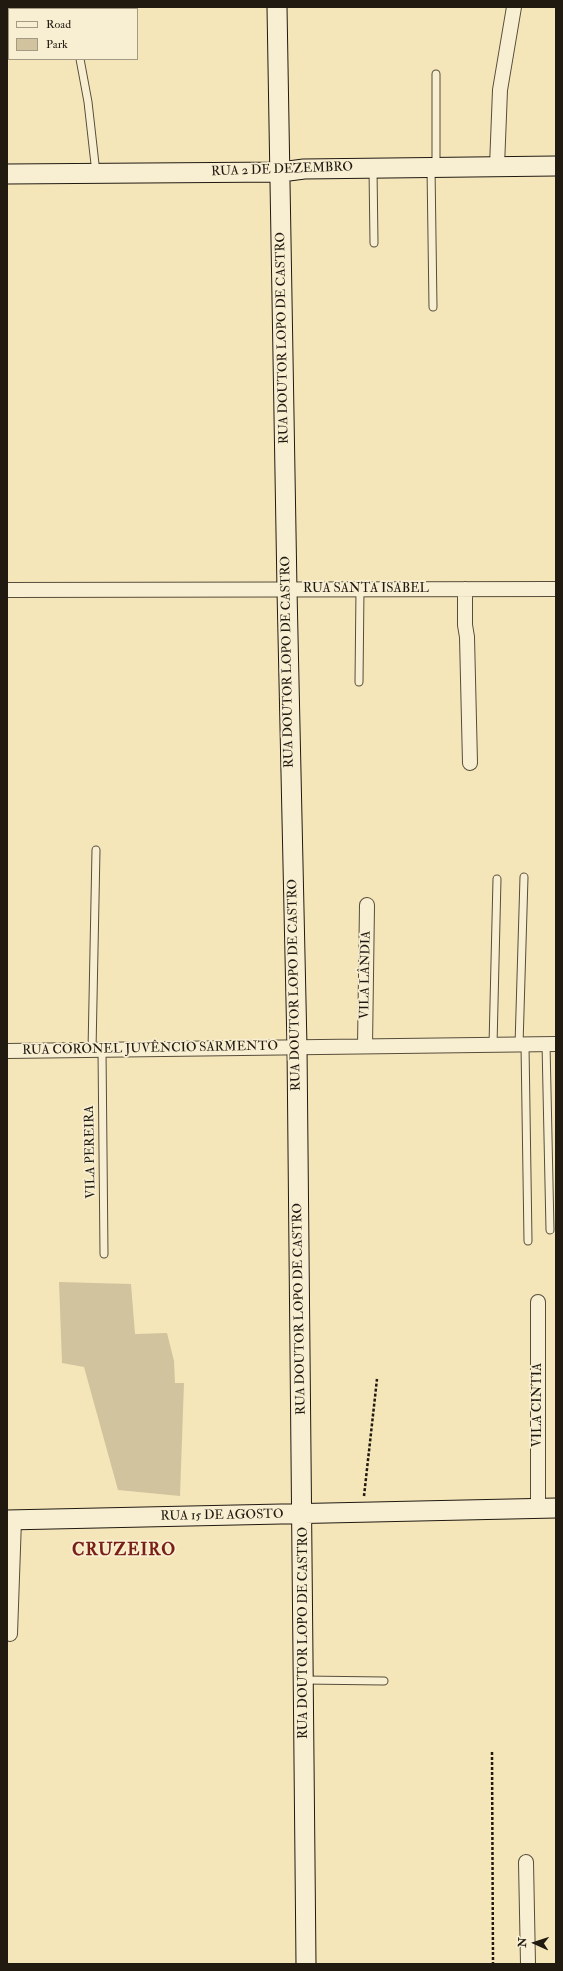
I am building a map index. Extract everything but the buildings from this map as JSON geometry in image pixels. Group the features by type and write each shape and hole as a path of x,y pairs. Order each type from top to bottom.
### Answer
{"main road":[{"name":"RUA DOUTOR LOPO DE CASTRO","path":"277,7 287,590 297,1047 306,1964"},
{"name":"RUA 2 DE DEZEMBRO","path":"7,174 281,172 304,169 556,166"},
{"name":"RUA 15 DE AGOSTO","path":"11,1520 547,1508"}],"street":[{"path":"497,166 500,90 514,7"},
{"name":"RUA SANTA ISABEL","path":"7,590 556,588"},
{"path":"465,589 470,764"},
{"name":"VILA LÂNDIA","path":"365,1046 367,905"},
{"name":"RUA CORONEL JUVÊNCIO SARMENTO","path":"7,1051 551,1044"},
{"name":"VILA CINTIA","path":"538,1302 547,1508"},
{"path":"10,1634 11,1520"},
{"path":"526,1862 528,1964"}],"lane":[{"path":"80,60 88,102 96,174"},
{"path":"433,307 436,74"},
{"path":"373,168 374,243"},
{"path":"359,682 360,589"},
{"name":"VILA PEREIRA","path":"96,850 97,1050 104,1254"},
{"path":"524,877 522,1045 528,1241"},
{"path":"493,1045 497,879"},
{"path":"550,1230 551,1044"},
{"path":"304,1680 384,1681"}],"path":[{"path":"362,1512 377,1379"},
{"path":"492,1752 493,1964"}],"green space":[{"path":"59,1282 131,1284 135,1334 167,1333 174,1361 175,1383 184,1383 180,1496 118,1490 84,1367 62,1363"}],"district":[{"name":"CRUZEIRO","path":"124,1551"}]}
